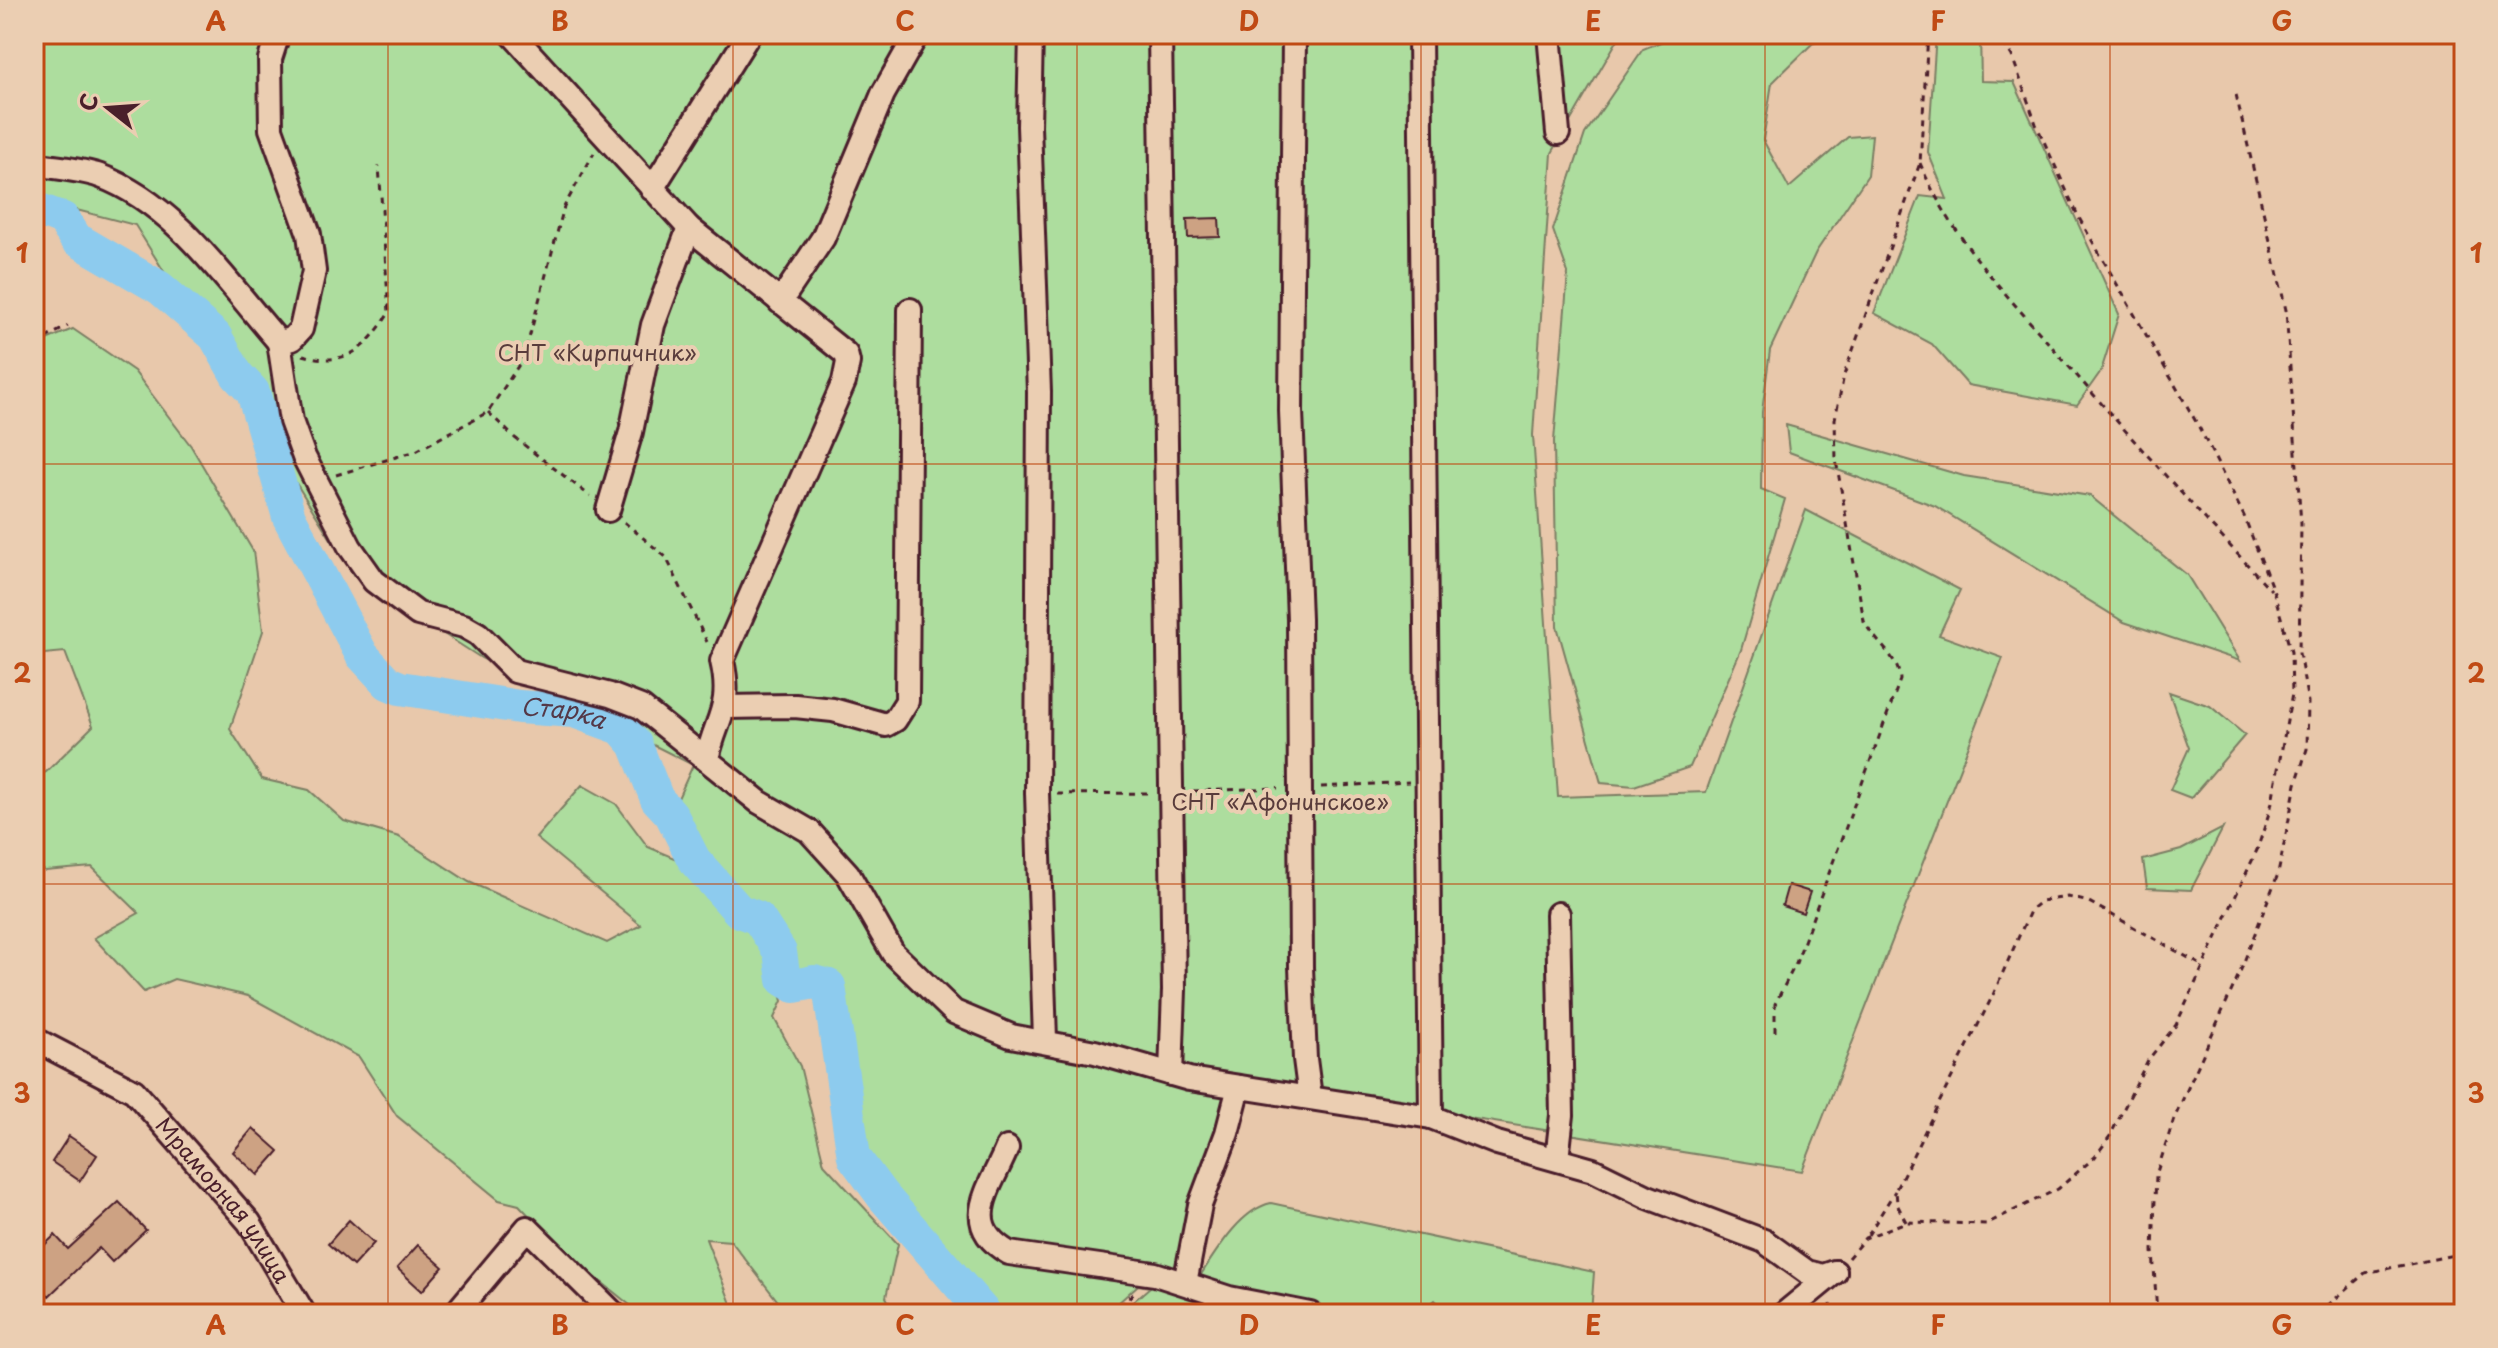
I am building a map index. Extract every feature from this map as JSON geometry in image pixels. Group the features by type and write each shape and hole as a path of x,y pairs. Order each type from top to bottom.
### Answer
{"street":[{"path":"278,34 270,59 271,129 309,234 314,271 301,329 292,339 279,342"},
{"path":"512,34 689,228 846,354 848,362 844,382 722,661 728,687 726,707 711,738 707,759"},
{"path":"652,189 749,34"},
{"path":"780,302 823,238 883,94 917,34"},
{"path":"1031,34 1029,126 1039,422 1037,793 1045,1040"},
{"path":"1160,34 1174,990 1171,1074"},
{"path":"1294,34 1291,411 1299,619 1298,787 1303,1013 1310,1097"},
{"path":"1420,34 1427,487 1425,782 1431,1117"},
{"path":"1549,34 1558,133"},
{"path":"34,164 97,175 132,190 162,210 279,342 291,421 350,547 374,581 404,606 471,630 515,671 610,695 641,707 759,802 818,839 848,874 893,953 954,1012 1000,1032 1045,1040 1171,1074 1431,1117 1497,1143 1593,1170 1648,1197 1764,1241 1807,1272 1823,1276 1835,1272"},
{"path":"608,510 631,432 653,325 689,228"},
{"path":"726,707 795,706 833,710 886,725 895,720 907,701 910,310"},
{"path":"1557,1159 1562,1115 1558,914"},
{"name":"Мраморная улица","path":"34,1039 134,1091 249,1222 304,1314"},
{"path":"1185,1283 1200,1205 1227,1133 1239,1087"},
{"path":"1007,1148 981,1209 981,1222 999,1247 1021,1256 1155,1274 1229,1298 1310,1314"},
{"path":"455,1314 527,1228 614,1314"},
{"path":"1784,1314 1835,1272"}],"path":[{"path":"1775,1032 1775,1004 1796,963 1900,680 1896,662 1872,637 1864,621 1836,460 1835,419 1844,375 1920,163 1928,34"},
{"path":"1865,1238 1906,1222 1986,1224 2058,1189 2076,1176 2110,1136 2148,1060 2176,1025 2257,850 2271,807 2292,694 2291,652 2274,593 2244,516 2205,439 2079,218 2036,124 2012,56 1998,34"},
{"path":"2157,1314 2153,1251 2156,1175 2174,1119 2240,972 2278,874 2296,784 2307,749 2308,702 2299,653 2301,524 2286,310 2235,90"},
{"path":"316,480 416,451 488,412 524,357 564,207 584,167 606,138"},
{"path":"1920,163 1951,227 1989,275 2159,471 2274,593"},
{"path":"279,342 316,359 339,357 360,351 389,313 379,166"},
{"path":"34,339 42,340 68,326"},
{"path":"2291,652 2299,653"},
{"path":"1037,793 1171,792 1425,782"},
{"path":"1835,1272 1865,1238 1896,1189 1992,997 2031,909 2041,901 2068,897 2089,902 2203,966"},
{"path":"1896,1189 1897,1204 1906,1222"},
{"path":"2318,1314 2365,1273 2464,1253"},
{"path":"1111,1314 1155,1274"}],"green space":[{"path":"34,34 1621,34 1552,153 1533,435 1558,797 1706,792 1806,510 1960,590 1939,635 2003,658 1802,1171 1236,1081 1188,1294 1234,1228 1258,1208 1271,1203 1594,1272 1591,1314 1449,1314 1435,1300 1418,1314 1119,1314 1150,1287 1138,1285 1106,1314 995,1314 959,1272 949,1272 882,1195 854,1157 829,987 814,982 794,986 784,980 780,952 758,918 739,911 694,860 671,814 693,765 481,658 354,576 135,225 34,199"},
{"path":"1680,34 1841,34 1816,40 1772,83 1763,140 1789,188 1848,137 1872,135 1868,175 1816,252 1770,350 1762,412 1761,489 1785,499 1741,650 1690,767 1634,786 1601,783 1557,626 1554,441 1568,273 1553,230 1585,134 1643,49"},
{"path":"1936,34 1980,34 1981,81 2014,82 2119,314 2101,371 2077,405 1968,385 1932,344 1874,313 1920,196 1947,199 1928,152"},
{"path":"73,329 134,371 191,446 253,551 263,631 230,729 262,779 309,790 344,821 399,837 469,882 607,943 641,925 536,838 582,785 616,804 648,847 679,860 733,921 750,923 769,956 782,1001 774,1018 800,1066 824,1164 898,1244 886,1297 895,1314 782,1314 780,1304 731,1241 706,1239 735,1314 641,1314 563,1251 519,1205 499,1200 397,1116 359,1057 248,996 174,979 144,992 94,938 139,913 92,867 45,871 34,864 34,776 46,772 93,726 65,652 34,655 34,345"},
{"path":"1786,425 1964,476 2090,496 2187,575 2240,661 2124,622 1935,506 1789,452"},
{"path":"2169,692 2210,706 2245,735 2191,798 2170,790 2189,748"},
{"path":"2223,828 2191,890 2147,888 2143,860 2181,850"}],"building":[{"path":"1219,218 1220,237 1188,238 1187,219"},
{"path":"1788,885 1810,892 1803,913 1782,906"},
{"path":"253,1128 279,1151 258,1175 233,1152"},
{"path":"69,1136 97,1155 80,1181 52,1162"},
{"path":"119,1202 146,1230 112,1262 99,1248 49,1296 34,1280 34,1255 55,1235 68,1249"},
{"path":"349,1220 374,1243 353,1266 328,1244"},
{"path":"418,1245 443,1267 422,1291 397,1268"}],"waterway":[{"name":"Старка","path":"34,208 63,219 76,239 160,288 215,336 237,375 253,392 289,517 362,655 388,683 400,688 519,707 574,711 621,728 635,744 657,799 671,814 694,860 739,911 758,918 780,952 784,980 794,986 814,982 829,986 854,1157 882,1195 985,1314"}],"park label":[{"name":"СНТ «Кирпичник»","path":"597,353"},
{"name":"СНТ «Афонинское»","path":"1280,802"}]}
